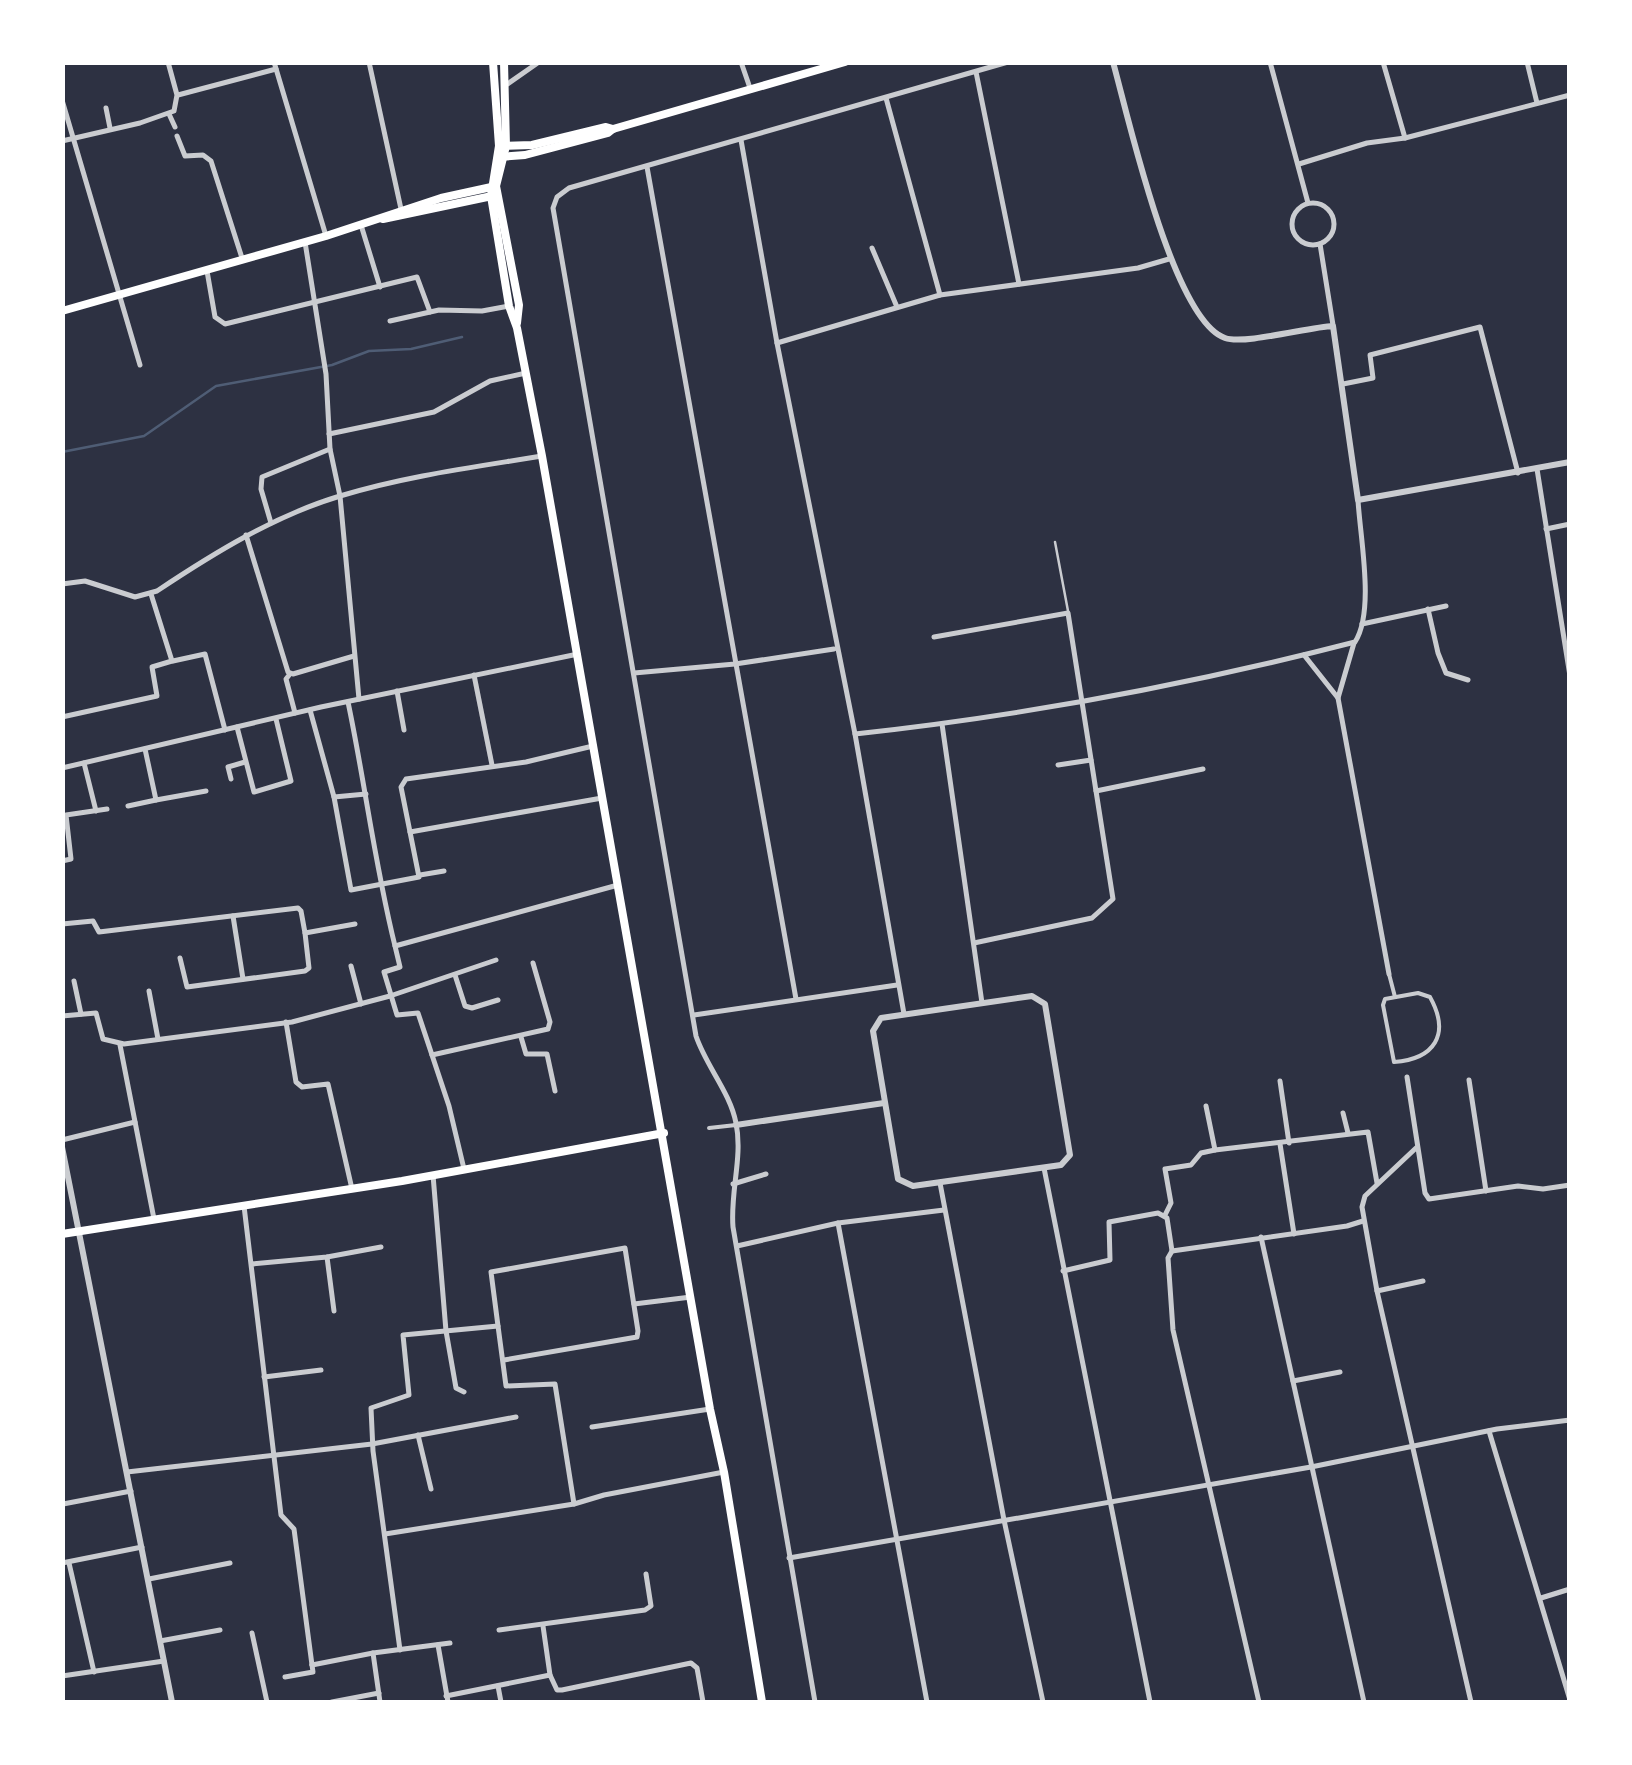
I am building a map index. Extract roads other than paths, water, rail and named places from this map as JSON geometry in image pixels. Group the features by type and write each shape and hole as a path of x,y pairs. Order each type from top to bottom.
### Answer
{"main road":[{"path":"494,62 502,152"},
{"path":"504,62 502,152 493,192 508,306 526,373 618,885 669,1132 691,1297 762,1702"},
{"path":"502,152 525,155 845,62"},
{"path":"62,311 326,236 401,209 493,192"},
{"path":"374,220 493,192"},
{"path":"493,192 518,305 517,328"},
{"path":"62,1234 352,1189 669,1132"}],"street":[{"path":"62,140 169,114 175,108 177,95 168,62"},
{"path":"369,62 401,209"},
{"path":"506,85 538,62"},
{"path":"741,62 750,89"},
{"path":"815,1702 731,1205 738,1156 736,1125 732,1107 706,1065 696,1036 554,202 570,188 1008,62"},
{"path":"1112,62 1169,259 1198,310 1216,332 1226,338 1333,326"},
{"path":"1270,62 1308,204"},
{"path":"1383,62 1405,138"},
{"path":"1528,62 1538,104"},
{"path":"177,95 276,66 326,236"},
{"path":"976,72 1019,284"},
{"path":"1299,164 1367,142 1405,138 1570,95"},
{"path":"886,98 940,295"},
{"path":"62,100 140,365"},
{"path":"106,108 110,128"},
{"path":"169,114 174,127"},
{"path":"177,136 185,156 203,155 212,160 242,258"},
{"path":"741,140 904,1014"},
{"path":"647,167 796,1000"},
{"path":"1308,204 1321,204 1334,219 1334,232 1320,244 1307,245 1293,230 1297,211 1308,204"},
{"path":"360,225 380,286"},
{"path":"305,242 326,374 330,449 340,496 359,699"},
{"path":"1320,244 1358,500 1362,624 1338,698 1395,997"},
{"path":"872,248 896,307"},
{"path":"777,343 940,295 1138,268 1169,259"},
{"path":"206,268 219,322 225,324 417,278 430,312"},
{"path":"390,321 430,312 508,306"},
{"path":"1342,384 1373,378 1370,356 1480,327 1518,472"},
{"path":"329,434 434,412 490,381 526,373"},
{"path":"272,524 261,489 262,477 330,449"},
{"path":"62,584 85,580 135,597 151,594 246,535 340,496 542,456"},
{"path":"1358,500 1570,462"},
{"path":"1537,469 1570,676"},
{"path":"1546,530 1570,524"},
{"path":"246,535 290,674"},
{"path":"151,594 172,661"},
{"path":"1362,624 1446,606"},
{"path":"1428,610 1446,673 1468,680"},
{"path":"934,638 1068,613 1112,901 1092,918 974,943"},
{"path":"854,734 942,724 1082,700 1354,642"},
{"path":"634,673 735,664 836,648"},
{"path":"62,717 155,697 152,667 204,654 225,730"},
{"path":"62,768 359,699 578,654"},
{"path":"1304,655 1338,698"},
{"path":"295,714 286,680 290,674 354,656"},
{"path":"474,675 492,766"},
{"path":"397,691 404,730"},
{"path":"348,702 368,796 380,885 400,966 384,972 397,1015 418,1013 464,1169"},
{"path":"310,710 334,797 349,889 417,879 420,874 401,787 406,779 593,746"},
{"path":"237,727 254,792 288,784 291,781 275,718"},
{"path":"942,724 982,1002"},
{"path":"145,749 156,800"},
{"path":"1058,765 1091,760"},
{"path":"231,779 228,767 245,762"},
{"path":"84,763 96,811"},
{"path":"1096,791 1203,769"},
{"path":"128,806 206,791"},
{"path":"334,797 364,793 368,796"},
{"path":"410,832 602,798"},
{"path":"62,861 71,859 66,816 107,809"},
{"path":"420,874 444,871"},
{"path":"394,946 516,916 618,885"},
{"path":"62,924 93,921 99,932 298,908 302,911 308,970 187,988 180,958"},
{"path":"233,916 244,979"},
{"path":"305,933 355,924"},
{"path":"62,1016 96,1013 102,1039 120,1045 286,1022 390,996 496,960"},
{"path":"432,1055 540,1032 549,1026 533,963"},
{"path":"351,966 361,1004"},
{"path":"456,975 466,1006 472,1008 498,1000"},
{"path":"74,981 81,1014"},
{"path":"694,1015 897,985"},
{"path":"149,992 158,1039"},
{"path":"1425,994 1436,1008 1436,1042 1416,1060 1394,1062 1383,1005 1395,997 1425,994"},
{"path":"1032,996 1045,1004 1070,1155 1061,1165 913,1186 898,1178 873,1031 882,1018 904,1014 1032,996"},
{"path":"286,1022 298,1086 328,1084 352,1189"},
{"path":"521,1036 526,1054 547,1054 556,1091"},
{"path":"120,1045 154,1219"},
{"path":"1407,1077 1424,1193 1429,1199 1518,1186 1544,1189 1570,1185"},
{"path":"1469,1080 1486,1191"},
{"path":"1280,1081 1290,1142"},
{"path":"709,1128 884,1103"},
{"path":"1206,1106 1215,1150"},
{"path":"1343,1114 1348,1133"},
{"path":"136,1122 62,1144 172,1702"},
{"path":"1259,1702 1172,1316 1168,1258 1172,1251 1165,1215 1172,1203 1165,1169 1191,1165 1201,1152 1348,1133 1370,1134 1377,1184"},
{"path":"1280,1144 1294,1234"},
{"path":"1416,1148 1362,1201 1363,1220 1471,1702"},
{"path":"1044,1168 1150,1702"},
{"path":"733,1184 766,1174"},
{"path":"433,1175 446,1332 456,1388 464,1392"},
{"path":"940,1183 1043,1702"},
{"path":"244,1206 281,1514 294,1529 313,1672 285,1678"},
{"path":"737,1246 838,1222 944,1210"},
{"path":"1062,1271 1110,1260 1109,1222 1165,1215"},
{"path":"1172,1251 1363,1220"},
{"path":"838,1222 927,1702"},
{"path":"1261,1237 1364,1702"},
{"path":"252,1264 380,1247"},
{"path":"504,1360 637,1337 625,1248 490,1272 506,1386 555,1384 574,1504"},
{"path":"327,1257 334,1310"},
{"path":"1377,1292 1423,1281"},
{"path":"634,1304 691,1297"},
{"path":"400,1650 372,1444 372,1406 408,1396 403,1336 498,1326"},
{"path":"264,1377 321,1370"},
{"path":"1293,1381 1340,1372"},
{"path":"592,1427 710,1409"},
{"path":"127,1472 372,1444 516,1418"},
{"path":"789,1558 1311,1467 1489,1431 1570,1420"},
{"path":"1489,1431 1570,1700"},
{"path":"418,1436 431,1488"},
{"path":"385,1534 574,1504 724,1472"},
{"path":"63,1504 131,1491"},
{"path":"94,1672 66,1563 142,1547"},
{"path":"148,1579 230,1563"},
{"path":"499,1630 645,1610 651,1606 646,1574"},
{"path":"1541,1598 1570,1589"},
{"path":"543,1626 550,1675 556,1688 562,1690 693,1664 703,1702"},
{"path":"160,1641 220,1630"},
{"path":"252,1633 267,1702"},
{"path":"312,1665 450,1643"},
{"path":"438,1646 447,1699 550,1675"},
{"path":"372,1653 380,1702"},
{"path":"62,1676 164,1661"},
{"path":"498,1686 502,1702"},
{"path":"332,1702 379,1692"}],"lane":[{"path":"1055,542 1068,613"}],"waterway":[{"path":"62,452 144,436 216,386 332,365 369,351 411,349 462,337"}]}
